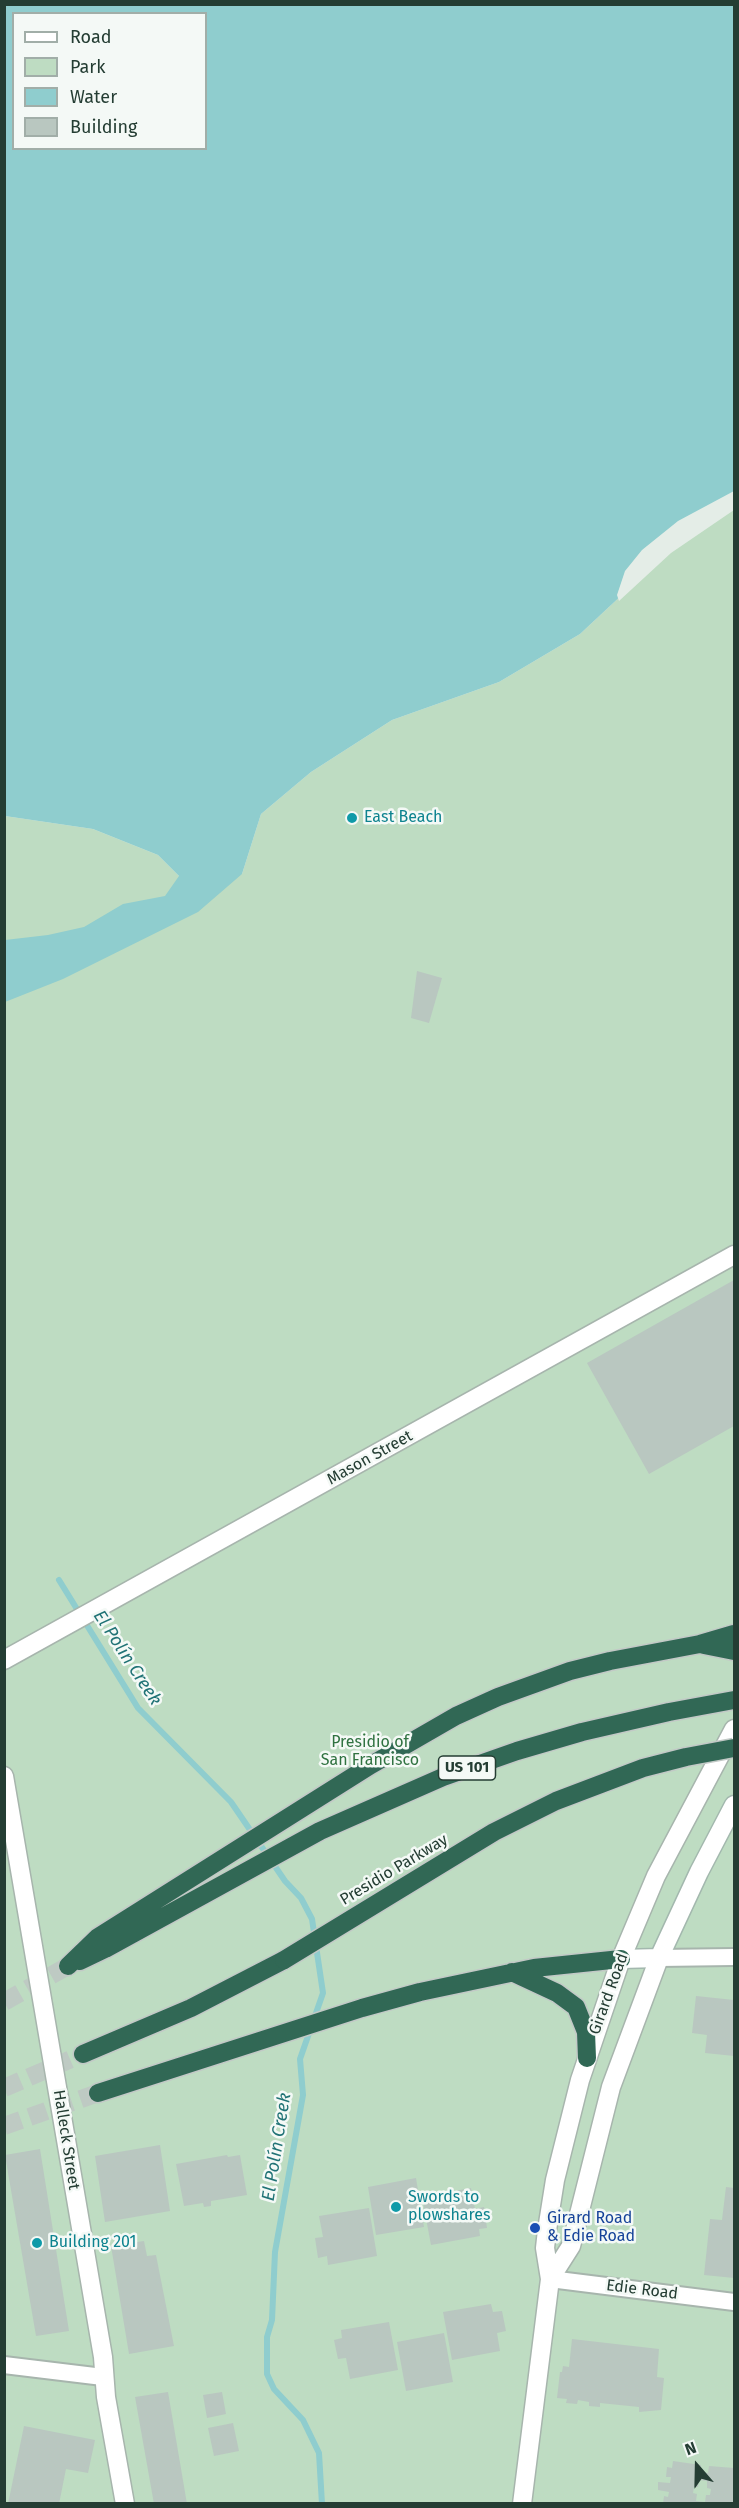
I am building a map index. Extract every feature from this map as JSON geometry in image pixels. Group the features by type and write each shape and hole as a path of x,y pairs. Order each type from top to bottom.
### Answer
{"highway":[{"path":"700,1644 735,1634"},
{"path":"700,1644 735,1652"},
{"name":"US 101","path":"700,1644 570,1671 477,1706 401,1746 98,1937 68,1966 105,1949 281,1851 360,1811 475,1765 603,1726 735,1701"},
{"name":"Presidio Parkway","path":"83,2054 191,2008 284,1960 494,1832 556,1801 643,1768 735,1748"},
{"path":"98,2093 387,2001 445,1985 512,1972 621,1959"},
{"path":"512,1972 557,1993 576,2007 586,2032 587,2058"}],"street":[{"name":"Mason Street","path":"4,1660 735,1255"},
{"name":"Girard Road","path":"522,2504 550,2278 545,2248 550,2213 565,2139 587,2058 621,1959 661,1866 735,1729"},
{"name":"Halleck Street","path":"4,1776 103,2357 103,2377 124,2504"},
{"name":"Girard Road","path":"550,2278 571,2246 610,2087 658,1958 699,1872 735,1805"},
{"path":"621,1959 735,1957"},
{"name":"Edie Road","path":"550,2278 735,2302"},
{"path":"4,2365 103,2377"}],"green space":[{"name":"Presidio of San Francisco","path":"734,506 734,2503 5,2504 5,816 93,829 158,855 179,876 242,874 261,814 311,772 392,720 499,682 580,634 669,551"}],"water":[{"path":"5,5 734,5 734,506 669,551 580,634 499,682 392,720 311,772 261,814 242,874 198,912 63,979 5,1002 5,940 48,935 84,927 123,904 165,896 179,876 158,855 93,829 5,816"}],"pier":[{"path":"734,491 734,510 671,553 619,601 617,595 625,571 642,550 678,521"}],"building":[{"path":"417,971 442,978 429,1023 411,1018"},
{"path":"734,1280 734,1426 649,1474 587,1363"},
{"path":"696,1996 734,2000 734,2056 705,2053 707,2035 692,2033"},
{"path":"160,2145 170,2211 105,2222 95,2156"},
{"name":"Building 201","path":"40,2149 69,2331 36,2336 5,2155"},
{"path":"227,2155 228,2157 240,2155 247,2195 211,2201 211,2206 204,2207 203,2203 184,2206 176,2164"},
{"name":"Swords to plowshares","path":"416,2178 424,2227 376,2235 368,2187"},
{"path":"726,2187 734,2188 734,2278 704,2275 710,2219 722,2220"},
{"path":"471,2188 475,2209 484,2207 487,2228 479,2229 480,2236 431,2245 422,2197"},
{"path":"369,2208 377,2256 328,2265 327,2256 318,2258 315,2238 323,2237 319,2216"},
{"path":"144,2241 147,2256 156,2255 174,2346 129,2354 111,2246"},
{"path":"491,2304 493,2312 502,2311 506,2331 497,2333 500,2351 452,2360 443,2312"},
{"path":"389,2322 398,2370 350,2379 346,2358 338,2359 334,2340 342,2338 341,2330"},
{"path":"444,2333 453,2382 406,2391 397,2342"},
{"path":"572,2339 659,2349 657,2377 664,2378 661,2410 639,2412 639,2407 600,2403 600,2407 589,2406 589,2402 578,2400 577,2404 566,2403 567,2399 557,2398 560,2372 563,2366 569,2367"},
{"path":"168,2392 187,2504 154,2504 135,2397"},
{"path":"222,2392 226,2414 207,2418 203,2395"},
{"path":"233,2423 239,2451 214,2456 208,2428"},
{"path":"24,2426 95,2440 88,2473 66,2469 59,2504 8,2504"},
{"path":"673,2461 701,2465 700,2472 708,2473 709,2466 734,2468 733,2504 663,2504 664,2496 668,2497 669,2492 658,2490 658,2482 670,2483 671,2477 666,2477 667,2467 672,2468","holes":["699,2480 707,2481 707,2488 711,2489 710,2495 706,2495 705,2502 696,2501 697,2494 693,2493 694,2487 698,2487"]}],"waterway":[{"name":"El Polín Creek","path":"59,1580 138,1708 231,1802 285,1881 301,1898 312,1919 323,1993 300,2059 303,2095 275,2252 272,2320 267,2337 267,2374 274,2389 303,2420 319,2453 322,2504"}],"tunnel":[{"path":"4,2002 68,1966"},
{"path":"4,2088 83,2054"},
{"path":"4,2126 98,2093"}],"place":[{"name":"East Beach","path":"352,818"},
{"name":"Swords to plowshares","path":"396,2207"},
{"name":"Girard Road & Edie Road","path":"535,2228"},
{"name":"Building 201","path":"37,2243"}]}
